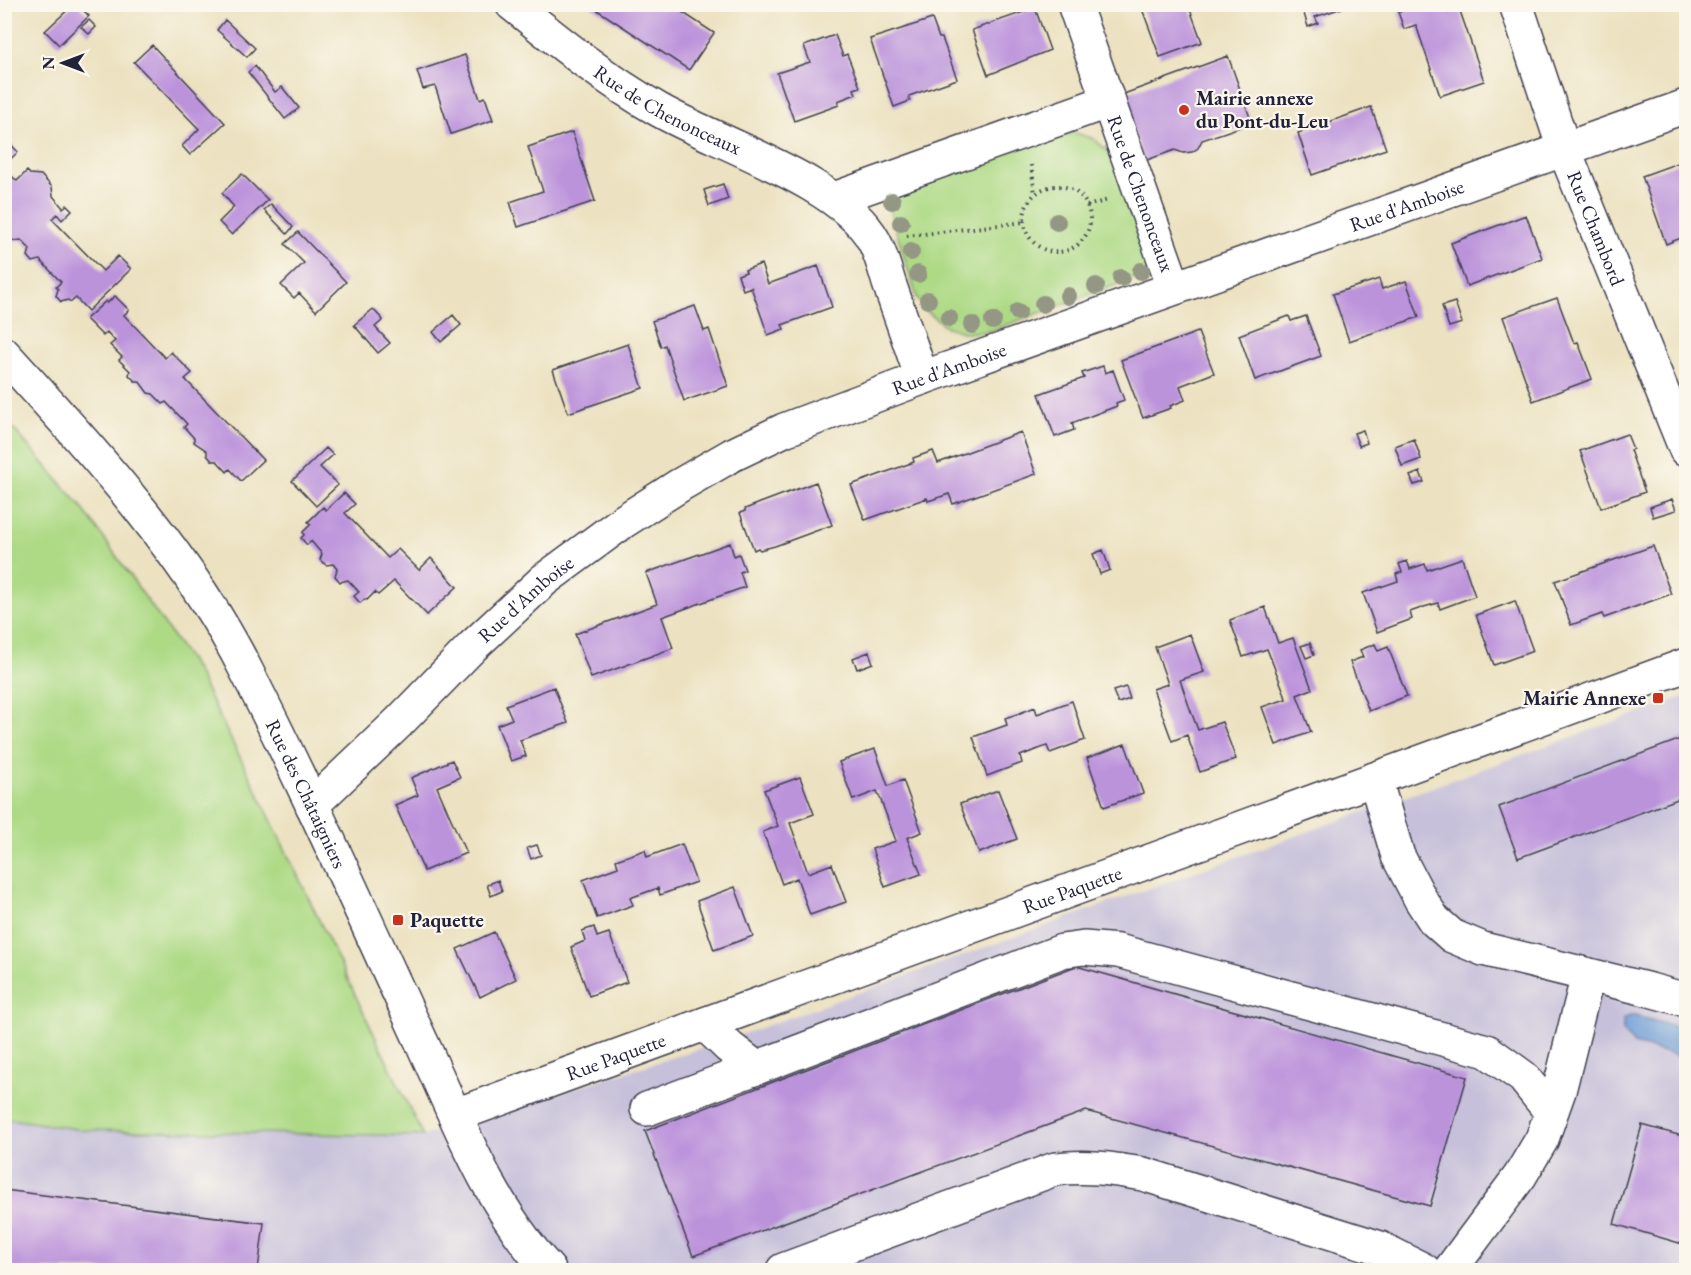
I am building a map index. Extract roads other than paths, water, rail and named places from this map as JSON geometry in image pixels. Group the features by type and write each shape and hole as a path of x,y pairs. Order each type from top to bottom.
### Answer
{"street":[{"name":"Rue de Chenonceaux","path":"512,4 580,58 640,99 705,135 797,177 834,199 860,222 874,240 922,378"},
{"name":"Rue de Chenonceaux","path":"1074,4 1174,287"},
{"name":"Rue Chambord","path":"1516,4 1564,149 1686,450"},
{"name":"Rue de Chenonceaux","path":"834,199 1108,101"},
{"name":"Rue d'Amboise","path":"312,805 518,603 568,561 680,485 760,441 922,378 1686,106"},
{"name":"Rue des Châtaigniers","path":"4,354 148,518 173,552 235,648 312,805 484,1175 511,1223 549,1270"},
{"name":"Rue Paquette","path":"456,1114 1686,665"},
{"path":"1375,779 1398,856 1420,900 1434,920 1452,936 1483,950 1686,1000"},
{"path":"647,1109 1062,951 1084,948 1118,951 1487,1051 1523,1077 1551,1112"},
{"path":"1450,1270 1520,1176 1542,1139 1559,1091 1587,975"},
{"path":"705,1024 756,1068"},
{"path":"783,1270 1055,1169 1078,1166 1102,1167 1143,1174 1380,1248 1424,1270"}],"water":[{"path":"1631,1015 1686,1029 1686,1058 1634,1044 1623,1032 1623,1020"}],"place":[{"name":"Mairie annexe du Pont-du-Leu","path":"1184,110"},
{"name":"Mairie Annexe","path":"1658,698"},
{"name":"Paquette","path":"398,920"}]}
